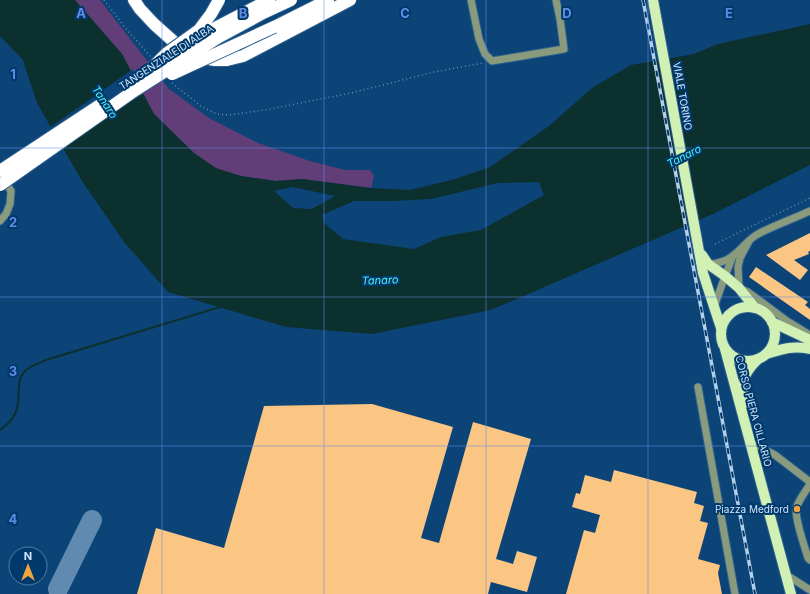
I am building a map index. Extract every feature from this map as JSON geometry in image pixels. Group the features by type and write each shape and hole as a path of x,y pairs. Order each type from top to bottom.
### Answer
{"highway":[{"path":"134,0 154,24 173,40 198,57 215,60 227,60 243,56 350,0"},
{"path":"145,75 167,53 199,30 219,0"},
{"name":"TANGENZIALE DI ALBA","path":"0,171 216,28 269,0"},
{"name":"TANGENZIALE DI ALBA","path":"0,185 131,93 219,37 263,13 291,0"},
{"path":"131,93 274,27 328,0"}],"main road":[{"name":"VIALE TORINO","path":"653,0 703,273 721,328"},
{"name":"VIALE TORINO","path":"699,252 708,264 739,288 755,308"},
{"path":"762,357 774,342 775,337 772,322 762,311 755,308 742,307 733,311 724,321 720,335 725,349 738,359 747,361 762,357 785,348 795,346 810,349"},
{"path":"772,322 810,340"},
{"name":"CORSO PIERA CILLARIO","path":"725,349 759,480 791,594"},
{"name":"CORSO PIERA CILLARIO","path":"759,480 755,445 743,396 742,384 746,372 762,357"}],"street":[{"path":"471,0 479,39 485,54 492,61 564,49 556,0"},
{"path":"0,174 11,191 10,204 6,214 0,220"},
{"path":"708,264 725,261 758,234 810,211"},
{"path":"749,241 740,258 738,267 739,288 748,292 787,321 810,335"},
{"path":"714,307 733,256"},
{"path":"698,387 735,594"},
{"path":"755,445 775,454 810,483 796,506 802,536 808,558 810,560"},
{"path":"785,574 810,590"}],"path":[{"path":"104,0 152,59"},
{"path":"168,78 173,84 202,107 217,114 229,115 265,110 351,93 434,72 492,61"},
{"path":"714,244 810,198"}],"shaded area":[{"path":"75,0 100,0 169,89 209,118 258,143 310,161 345,170 370,170 374,176 371,188 302,179 276,181 241,176 216,169 194,153 154,114 122,54"}],"water":[{"name":"Tanaro","path":"0,0 75,0 122,54 154,114 194,153 216,168 241,176 276,181 302,179 371,188 410,190 455,179 490,167 549,126 592,88 631,65 694,54 718,44 810,24 810,165 713,214 491,310 372,334 286,327 168,292 124,242 82,181 37,103 23,60 0,36","holes":["539,182 544,195 481,230 441,237 414,249 343,239 324,223 322,215 354,201 431,199 498,183","292,187 335,196 312,209 293,208 274,191"]}],"pier":[{"path":"133,69 145,92 61,149 49,128"}],"building":[{"path":"810,233 809,254 794,260 808,270 800,280 766,255"},
{"path":"756,267 808,302 805,305 810,309 810,320 749,277"},
{"path":"372,404 453,427 421,538 439,543 473,422 531,439 496,559 513,564 517,551 537,557 527,592 491,582 488,594 137,594 156,528 224,548 264,406"},
{"path":"614,470 697,492 694,503 704,506 700,521 708,523 698,559 720,565 718,573 722,594 566,594 584,530 595,533 600,515 572,507 576,493 580,494 585,475 611,482"}],"waterway":[{"path":"0,430 15,415 21,376 31,367 46,360 220,307"}],"taxiway":[{"path":"58,589 92,520"}],"railway":[{"path":"643,0 755,594"}],"place":[{"name":"Piazza Medford","path":"797,509"}]}
